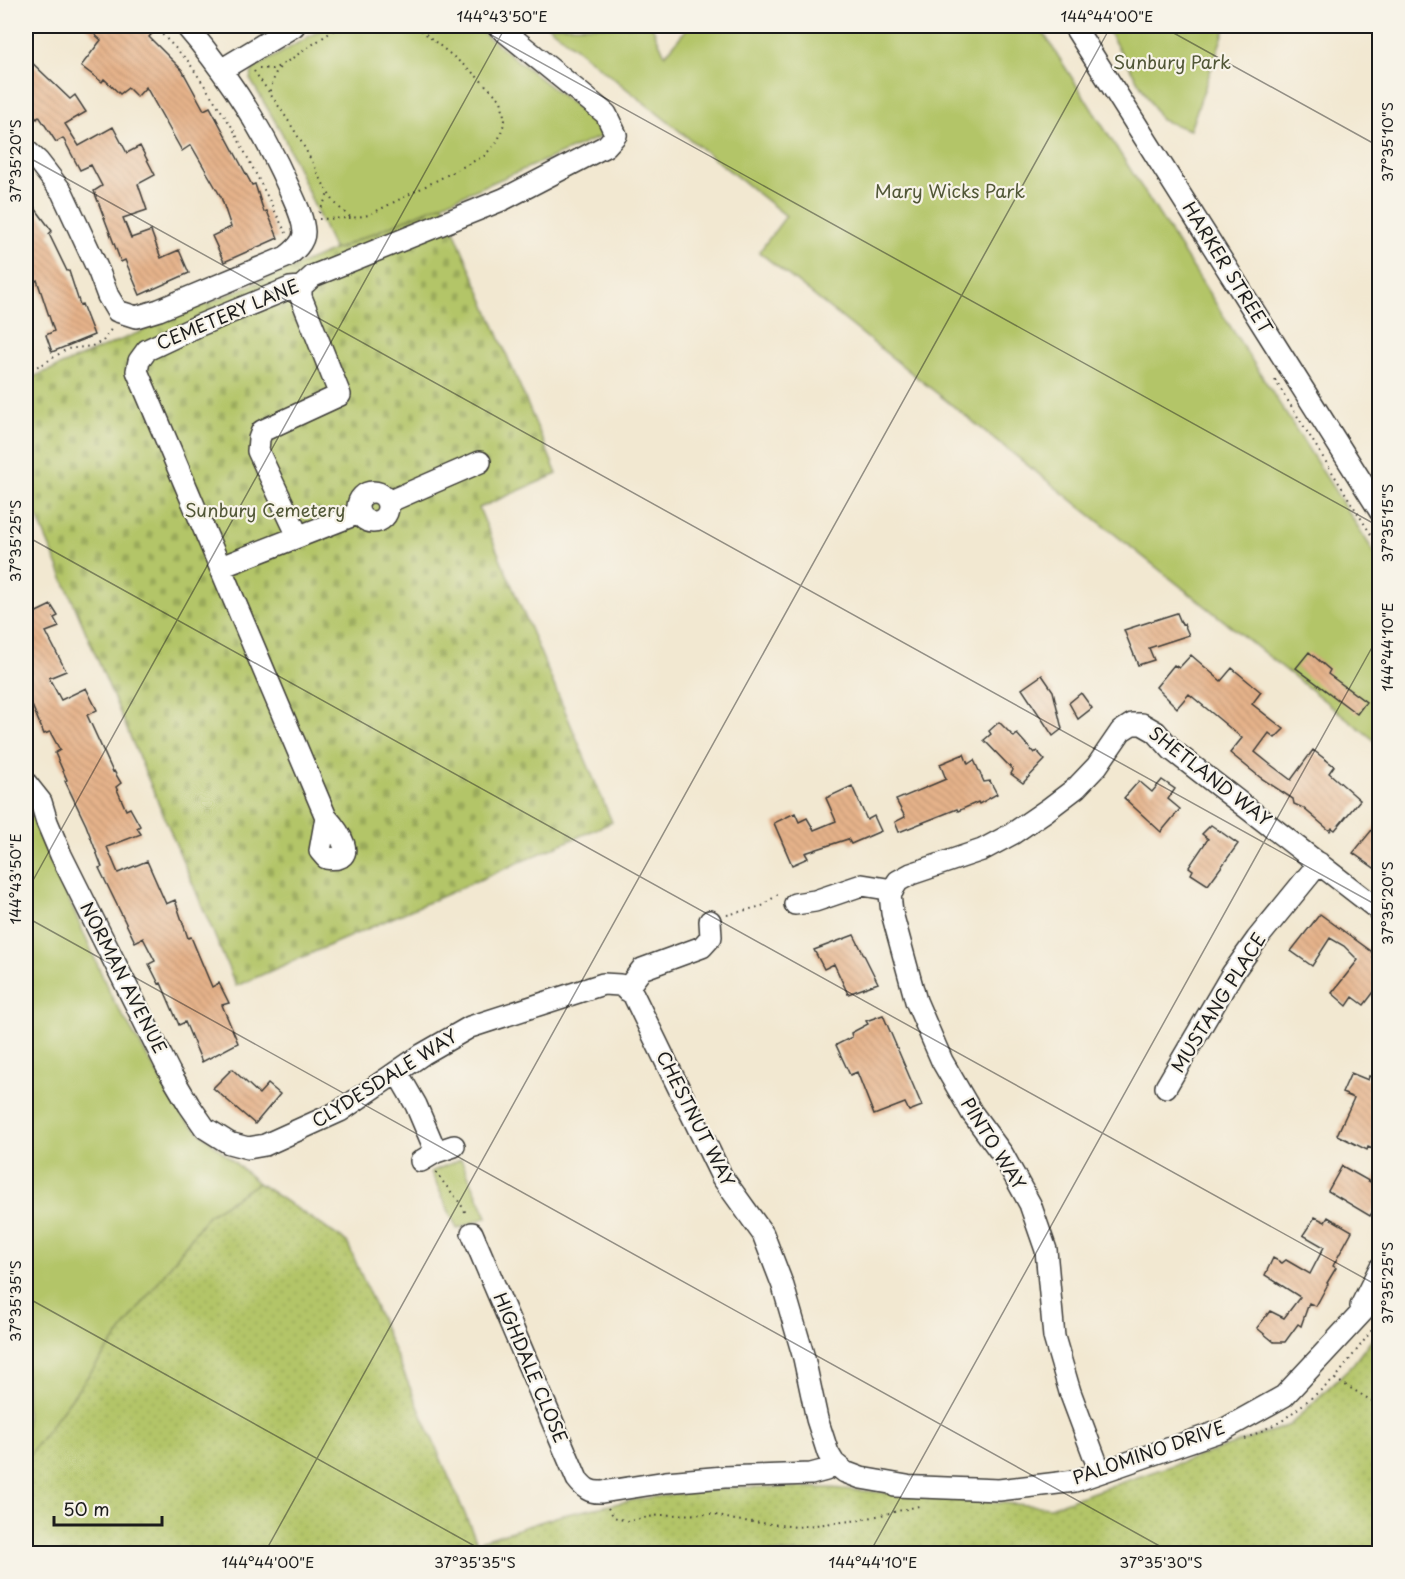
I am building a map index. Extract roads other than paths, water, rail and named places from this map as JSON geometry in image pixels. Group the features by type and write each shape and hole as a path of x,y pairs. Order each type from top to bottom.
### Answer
{"street":[{"path":"26,150 38,160 62,192 108,296 117,311 136,317 159,310 286,257 298,248 304,234 301,214 280,168 249,110 186,26"},
{"path":"221,70 294,26"},
{"name":"CEMETERY LANE","path":"326,818 136,371 139,361 147,350 200,325 290,288 301,286 313,276 504,199 606,146 616,135 606,114 498,26"},
{"name":"HARKER STREET","path":"1074,26 1380,511"},
{"path":"298,536 258,451 262,431 340,395 301,297 301,286"},
{"path":"221,567 359,513 358,502 370,492 381,494 388,502 480,462"},
{"name":"SHETLAND WAY","path":"893,890 898,881 911,874 982,850 1012,834 1076,788 1097,766 1121,731 1132,724 1142,724 1156,732 1172,750 1380,911"},
{"name":"NORMAN AVENUE","path":"26,783 40,802 61,855 170,1073 189,1105 204,1128 228,1143 248,1148"},
{"name":"MUSTANG PLACE","path":"1166,1088 1232,974 1257,939 1319,863"},
{"path":"795,904 815,901 862,885 893,890"},
{"name":"PINTO WAY","path":"893,890 890,894 892,913 916,1001 942,1061 972,1113 1004,1155 1033,1213 1046,1250 1054,1337 1070,1392 1100,1472"},
{"path":"626,990 642,969 702,947 711,937 710,921"},
{"name":"CLYDESDALE WAY","path":"248,1148 265,1145 340,1111 423,1054 470,1027 603,984 620,986 626,990"},
{"name":"CHESTNUT WAY","path":"626,990 633,994 645,1023 722,1177 763,1234 783,1286 804,1359 817,1419 820,1445 830,1466"},
{"path":"397,1072 416,1105 437,1157"},
{"name":"HIGHDALE CLOSE","path":"472,1231 577,1479 583,1487 599,1492 666,1482 811,1473 830,1466"},
{"name":"PALOMINO DRIVE","path":"1353,1322 1380,1268"},
{"name":"PALOMINO DRIVE","path":"830,1466 861,1478 907,1486 999,1490 1074,1481 1223,1430 1284,1396 1380,1293"}],"park label":[{"name":"Sunbury Park","path":"1172,63"},
{"name":"Mary Wicks Park","path":"950,192"},
{"name":"Sunbury Cemetery","path":"265,511"}]}
